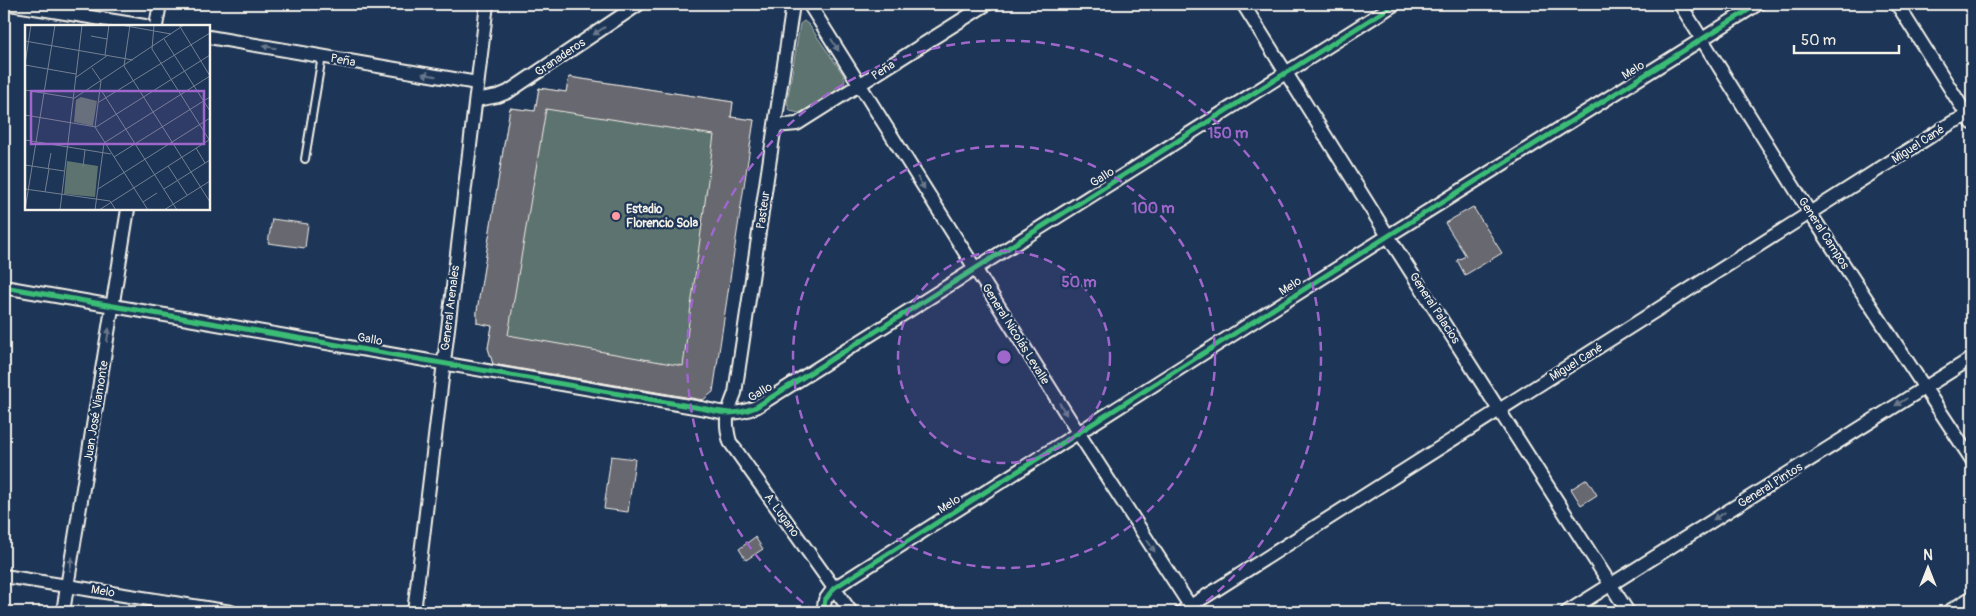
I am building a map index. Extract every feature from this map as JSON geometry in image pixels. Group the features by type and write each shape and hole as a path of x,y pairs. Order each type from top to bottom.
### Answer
{"street":[{"path":"10,4 139,25"},
{"path":"156,25 160,4"},
{"name":"General Arenales","path":"414,612 487,4"},
{"name":"Granaderos","path":"476,100 508,92 639,4"},
{"name":"Pasteur","path":"726,414 735,393 793,4"},
{"name":"General Nicolás Levalle","path":"809,4 1188,610"},
{"name":"Peña","path":"775,126 797,124 987,4"},
{"name":"General Palacios","path":"1243,4 1388,236 1628,612"},
{"name":"Gallo","path":"4,287 444,362 726,414 745,411 756,407 1394,4"},
{"name":"General Campos","path":"1680,4 1810,213 1972,460"},
{"name":"Melo","path":"834,588 1388,236 1758,4"},
{"path":"1897,4 1971,117"},
{"name":"Peña","path":"210,37 477,83"},
{"name":"Miguel Cané","path":"1188,610 1953,122 1971,117"},
{"name":"Juan José Viamonte","path":"63,612 128,210"},
{"name":"General Pintos","path":"1567,612 1972,358"},
{"name":"A. Lugano","path":"726,414 726,428 730,442 851,612"},
{"name":"Melo","path":"4,576 231,612"},
{"path":"823,612 826,600 834,588"},
{"path":"1948,612 1972,597"}],"lane":[{"path":"305,159 322,56"}],"green space":[{"path":"804,21 809,25 843,74 845,81 842,89 799,113 790,111 787,103 800,24"},
{"name":"Estadio Florencio Sola","path":"569,77 733,102 731,117 754,120 703,400 493,364 488,348 492,326 477,323 477,311 510,108 535,111 539,88 566,92"}],"building":[{"path":"569,77 733,102 731,117 754,120 713,392 703,400 493,364 488,348 492,326 477,323 477,311 510,108 535,111 539,88 566,92","holes":["546,109 714,135 683,366 508,335"]},
{"path":"1473,207 1502,253 1465,275 1457,260 1466,256 1445,223"},
{"path":"272,219 308,224 305,248 268,243"},
{"path":"611,456 635,459 628,512 604,509"},
{"path":"1587,479 1597,495 1581,505 1571,489"},
{"path":"755,537 763,549 746,560 739,549"}],"cycle path":[{"path":"4,287 720,412 743,411 756,407 1395,4"},
{"path":"823,612 825,600 834,588 1388,236 1758,4"}],"place":[{"name":"Estadio Florencio Sola","path":"616,216"}]}
